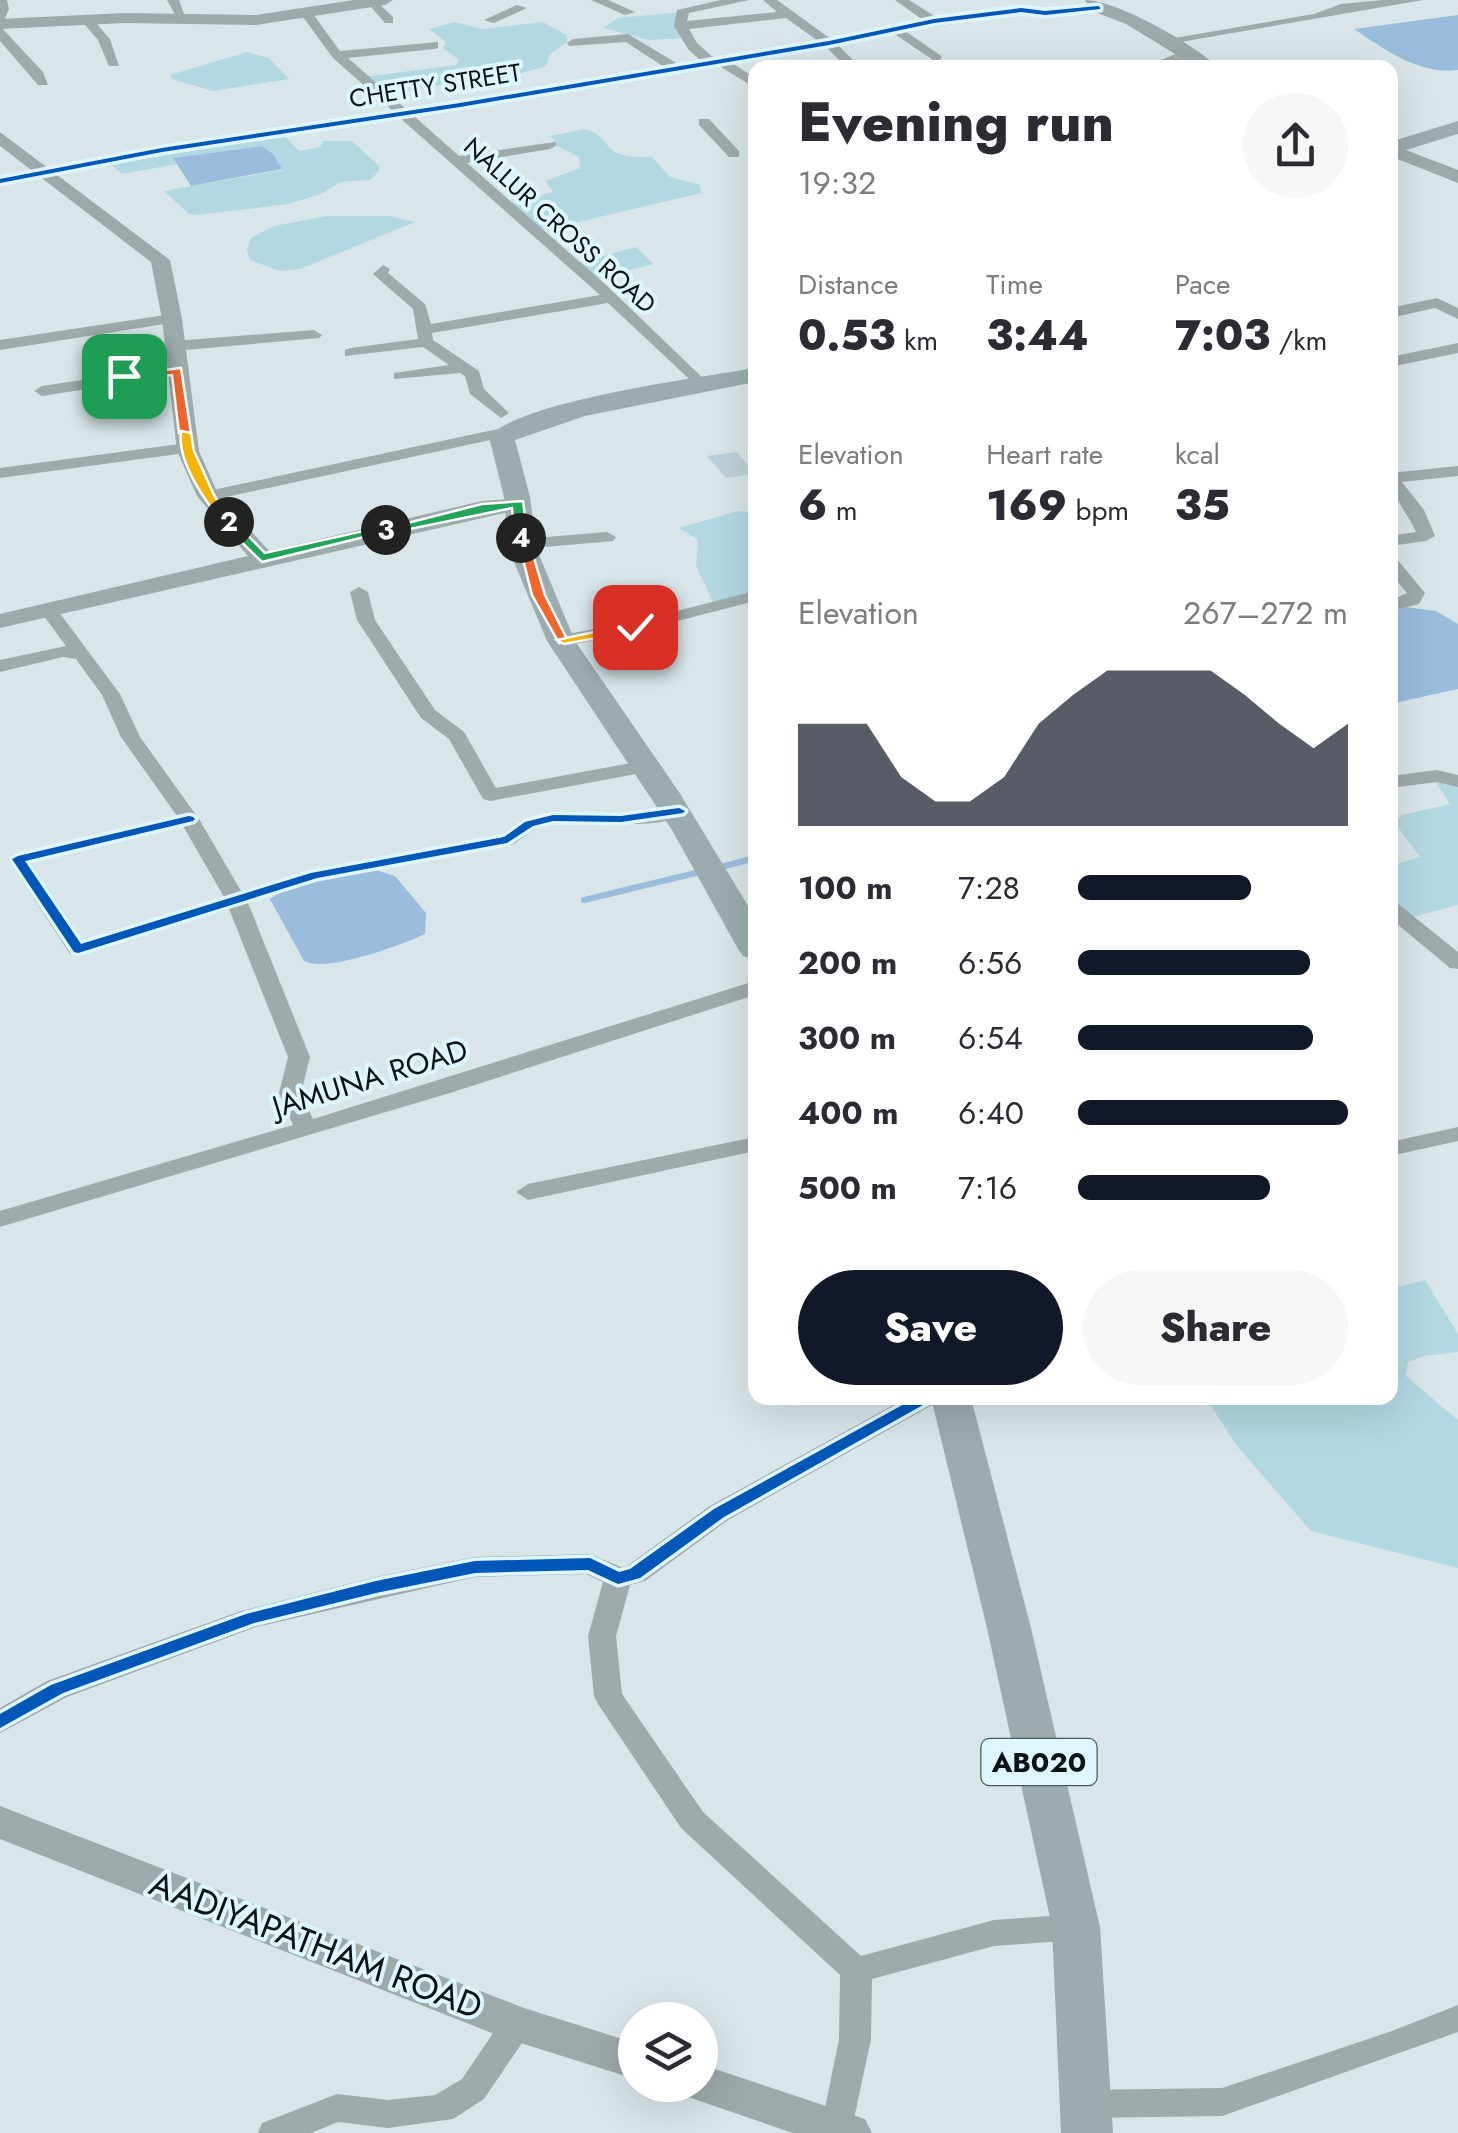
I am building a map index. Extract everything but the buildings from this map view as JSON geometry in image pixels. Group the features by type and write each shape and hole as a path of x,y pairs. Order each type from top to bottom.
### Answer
{"main road":[{"path":"1398,146 1458,127"},
{"path":"746,911 561,641 538,595 522,544 518,503 502,437 504,422 568,414 748,376"},
{"name":"AB020","path":"953,1405 1009,1628 1076,1927 1086,2119"}],"street":[{"path":"0,0 3,40 33,65 43,82"},
{"path":"173,0 183,20"},
{"path":"596,0 629,12"},
{"path":"743,0 683,10 680,26 694,48 748,80"},
{"path":"769,0 847,60"},
{"path":"901,0 934,21"},
{"path":"1004,0 1021,10"},
{"path":"1163,40 1316,17 1341,8 1417,0"},
{"path":"0,24 256,20 380,1 389,20"},
{"path":"1095,4 1132,20 1196,60"},
{"name":"CHETTY STREET","path":"0,182 162,150 406,114 829,43 934,21 1021,10 1045,13 1095,4"},
{"path":"490,20 521,8"},
{"name":"NALLUR CROSS ROAD","path":"306,12 337,55 611,298 701,385"},
{"path":"680,26 788,14"},
{"path":"86,20 104,39 114,64"},
{"path":"896,30 936,58"},
{"path":"573,43 628,38 676,68"},
{"path":"337,55 434,45"},
{"path":"1169,60 1186,54"},
{"path":"704,122 734,154"},
{"path":"2,141 160,260 172,319 187,448 208,496 262,558"},
{"path":"454,161 550,146"},
{"path":"1398,152 1458,177"},
{"path":"208,496 504,422 476,391 473,374 424,336 420,307 380,274 384,270"},
{"path":"351,353 611,298"},
{"path":"1398,311 1436,302 1458,314"},
{"path":"0,345 172,319"},
{"path":"174,346 314,334"},
{"path":"1398,360 1458,348"},
{"path":"400,376 466,368"},
{"path":"42,391 177,371"},
{"path":"0,473 187,448"},
{"path":"1398,477 1458,470"},
{"path":"1398,487 1415,510 1426,536 1398,540"},
{"path":"0,621 262,558 518,503"},
{"path":"522,544 607,537"},
{"path":"1398,572 1416,593 1413,600 1398,604"},
{"path":"358,592 366,620 428,714 457,736 490,796 648,766"},
{"path":"561,641 635,627 748,598"},
{"path":"47,608 111,694 132,736 189,819 237,902 300,1056 290,1093 306,1128"},
{"path":"0,666 63,652 83,655"},
{"path":"1398,781 1437,776 1458,781"},
{"path":"189,819 18,859 78,949 237,902 271,887 507,840 529,824 552,818 621,820 678,812"},
{"path":"1398,913 1458,964"},
{"name":"JAMUNA ROAD","path":"0,1219 748,990"},
{"path":"1398,1145 1458,1134"},
{"path":"528,1192 748,1145"},
{"path":"0,1722 57,1689 251,1618 376,1587 475,1567 590,1564 618,1578 635,1574 719,1513 913,1405"},
{"path":"618,1578 602,1636 608,1696 692,1820 856,1970 854,2039 844,2131 718,2088"},
{"name":"AADIYAPATHAM ROAD","path":"8,1832 517,2024 618,2056"},
{"path":"856,1970 994,1934 1076,1927"},
{"path":"1086,2119 1222,2102 1400,2042 1458,2018"},
{"path":"274,2133 337,2108 388,2114 442,2109 473,2089 517,2024"}],"shaded area":[{"path":"682,12 687,38 649,40 603,28 618,18"},
{"path":"1458,15 1458,70 1417,65 1354,29"},
{"path":"455,22 482,29 543,22 567,35 567,42 550,54 546,66 519,74 479,77 386,96 364,77 456,65 459,60 443,48 446,42 429,29"},
{"path":"247,52 269,58 289,79 213,91 172,79 170,75"},
{"path":"584,129 597,134 619,154 652,157 670,177 700,185 701,193 536,232 508,205 553,192 546,181 580,168 579,157 557,146 551,136"},
{"path":"281,132 299,151 320,147 323,141 352,141 379,166 379,171 370,180 341,182 321,194 288,204 198,215 189,214 164,191 282,170 273,155 260,146 174,158 177,164 122,174 107,161"},
{"path":"261,146 273,154 282,169 191,186 173,158"},
{"path":"327,216 389,216 415,222 300,269 280,271 250,260 247,250 251,238 274,226"},
{"path":"636,247 653,264 592,280 573,264"},
{"path":"738,511 748,512 748,597 714,604 696,566 698,540 679,528"},
{"path":"1398,606 1436,611 1458,624 1458,689 1398,702"},
{"path":"1435,781 1458,781 1458,905 1405,919 1398,913 1398,864 1420,857 1398,827 1398,818 1450,804"},
{"path":"372,869 395,876 426,913 425,934 346,961 304,961 270,899 290,886"},
{"path":"1425,1280 1458,1334 1458,1352 1408,1362 1406,1376 1458,1420 1458,1568 1311,1531 1237,1446 1211,1405 1398,1405 1398,1287"}],"waterway":[{"path":"717,868 748,860"},
{"path":"584,900 700,872"}],"cycle path":[{"path":"0,181 162,150 829,43 934,21 1021,10 1045,13 1098,8"},
{"path":"189,819 18,859 78,949 315,875 507,840 529,824 553,818 621,819 679,811"},
{"path":"0,1722 57,1689 251,1618 376,1587 475,1567 590,1564 618,1578 635,1574 719,1513 912,1405"}],"route":[{"path":"124,376 177,371 187,448 208,496 262,558 518,503 523,550 538,595 561,641 635,627"}]}
